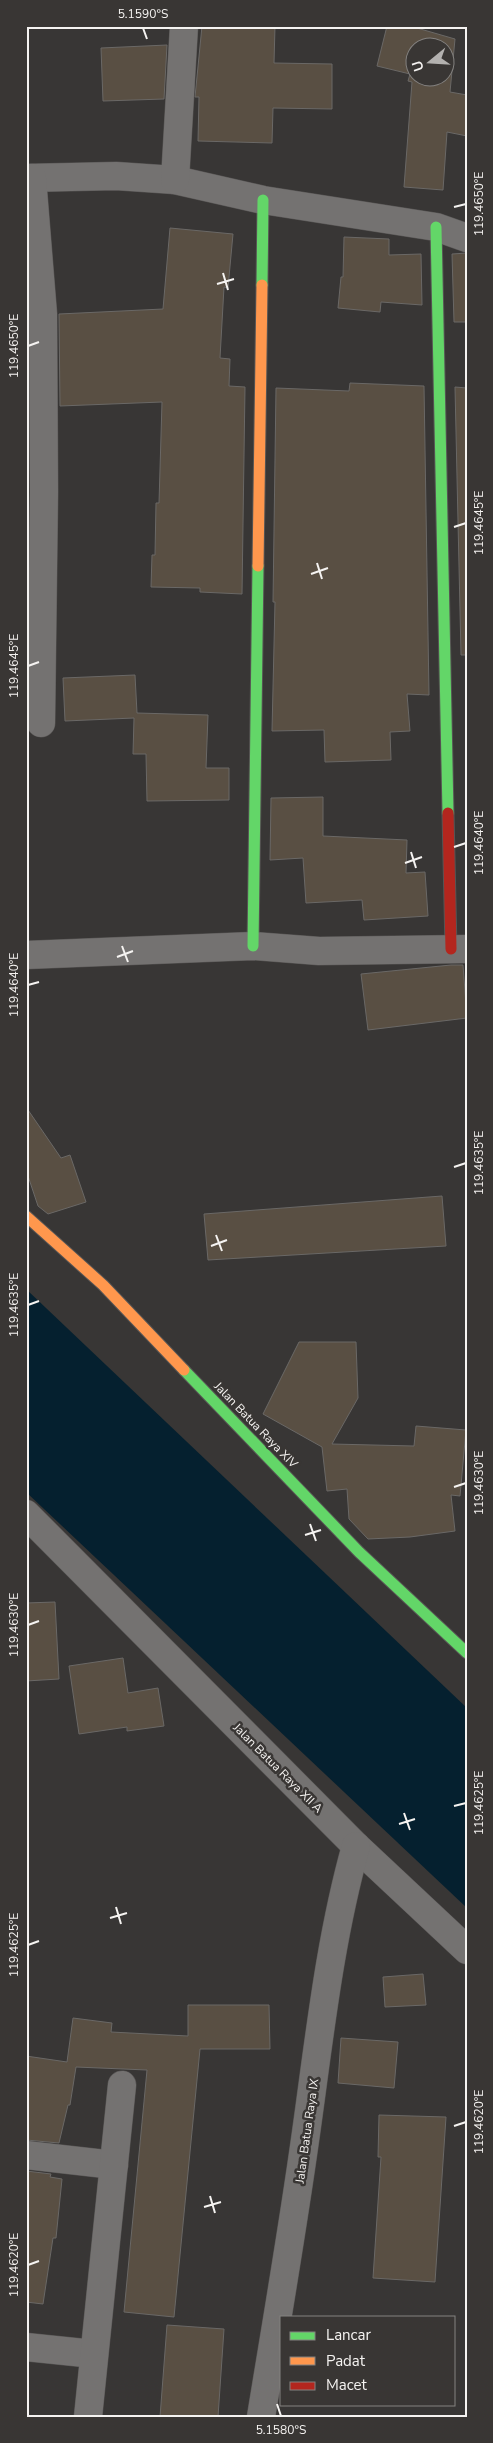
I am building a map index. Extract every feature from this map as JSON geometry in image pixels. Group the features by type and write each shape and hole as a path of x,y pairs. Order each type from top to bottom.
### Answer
{"street":[{"path":"175,180 184,26"},
{"path":"42,723 43,314 29,178 116,176 175,180 263,200 436,227 467,238"},
{"path":"253,946 263,200"},
{"path":"26,955 253,946 319,951 459,949 436,227"},
{"name":"Jalan Batua Raya XIV","path":"26,1216 102,1285 359,1552 467,1653"},
{"name":"Jalan Batua Raya XII A","path":"26,1514 356,1846 467,1950"},
{"name":"Jalan Batua Raya IX","path":"261,2417 297,2203 330,1960 341,1902 356,1846"},
{"path":"88,2417 122,2085"},
{"path":"26,2155 114,2165"},
{"path":"26,2347 94,2354"}],"water":[{"path":"26,1289 467,1708 467,1908 26,1492"}],"building":[{"path":"202,26 275,26 274,63 332,64 332,109 273,108 272,143 198,141 199,97 195,97"},
{"path":"387,26 410,26 452,38 406,38 406,73 377,66"},
{"path":"167,45 164,99 103,101 101,48"},
{"path":"412,88 450,88 450,92 467,95 467,136 447,132 443,190 404,187"},
{"path":"170,228 233,234 228,288 224,287 220,358 230,359 229,386 245,387 242,594 200,592 200,588 151,587 152,555 155,555 156,503 159,503 162,402 60,406 59,314 163,309"},
{"path":"344,237 389,239 389,255 421,254 422,305 381,302 380,312 338,308 341,277 343,277"},
{"path":"467,253 467,322 454,322 452,254"},
{"path":"350,383 424,386 429,695 407,694 410,731 390,732 391,760 325,762 324,730 272,731 276,388 349,391"},
{"path":"455,387 467,388 467,655 461,655"},
{"path":"135,675 137,713 208,715 206,768 229,768 229,800 147,801 146,754 133,754 134,718 65,721 63,678"},
{"path":"323,797 323,836 407,840 406,873 425,872 428,916 364,920 362,900 306,903 303,858 270,860 271,798"},
{"path":"463,965 467,1018 368,1030 361,974"},
{"path":"26,1107 61,1158 70,1155 86,1202 48,1214 38,1206 26,1170"},
{"path":"442,1196 446,1246 208,1260 204,1214"},
{"path":"299,1342 356,1342 358,1398 332,1444 414,1446 416,1426 466,1430 460,1496 451,1495 455,1531 410,1537 368,1539 349,1519 347,1489 327,1491 322,1447 263,1414"},
{"path":"55,1602 59,1679 26,1681 26,1603"},
{"path":"123,1658 128,1693 158,1688 164,1726 127,1731 127,1727 79,1734 69,1666"},
{"path":"423,1974 426,2005 385,2007 383,1977"},
{"path":"188,2005 269,2005 270,2049 200,2049 174,2317 124,2312 147,2070 76,2067 70,2105 68,2105 59,2143 26,2140 26,2056 67,2062 73,2018 112,2023 111,2032 188,2036"},
{"path":"341,2038 398,2042 394,2088 338,2083"},
{"path":"379,2115 446,2117 435,2282 373,2278 381,2157 378,2157"},
{"path":"26,2171 51,2174 50,2177 62,2179 56,2238 53,2238 43,2304 26,2302"},
{"path":"167,2325 224,2329 218,2417 160,2417"}],"traffic: fast":[{"path":"262,285 263,200"},
{"path":"436,227 448,813"},
{"path":"253,946 258,566"},
{"path":"184,1370 359,1552 467,1653"}],"traffic: slow":[{"path":"258,566 262,285"},
{"path":"26,1216 103,1285 184,1370"}],"traffic: jam":[{"path":"448,813 451,949"}]}
